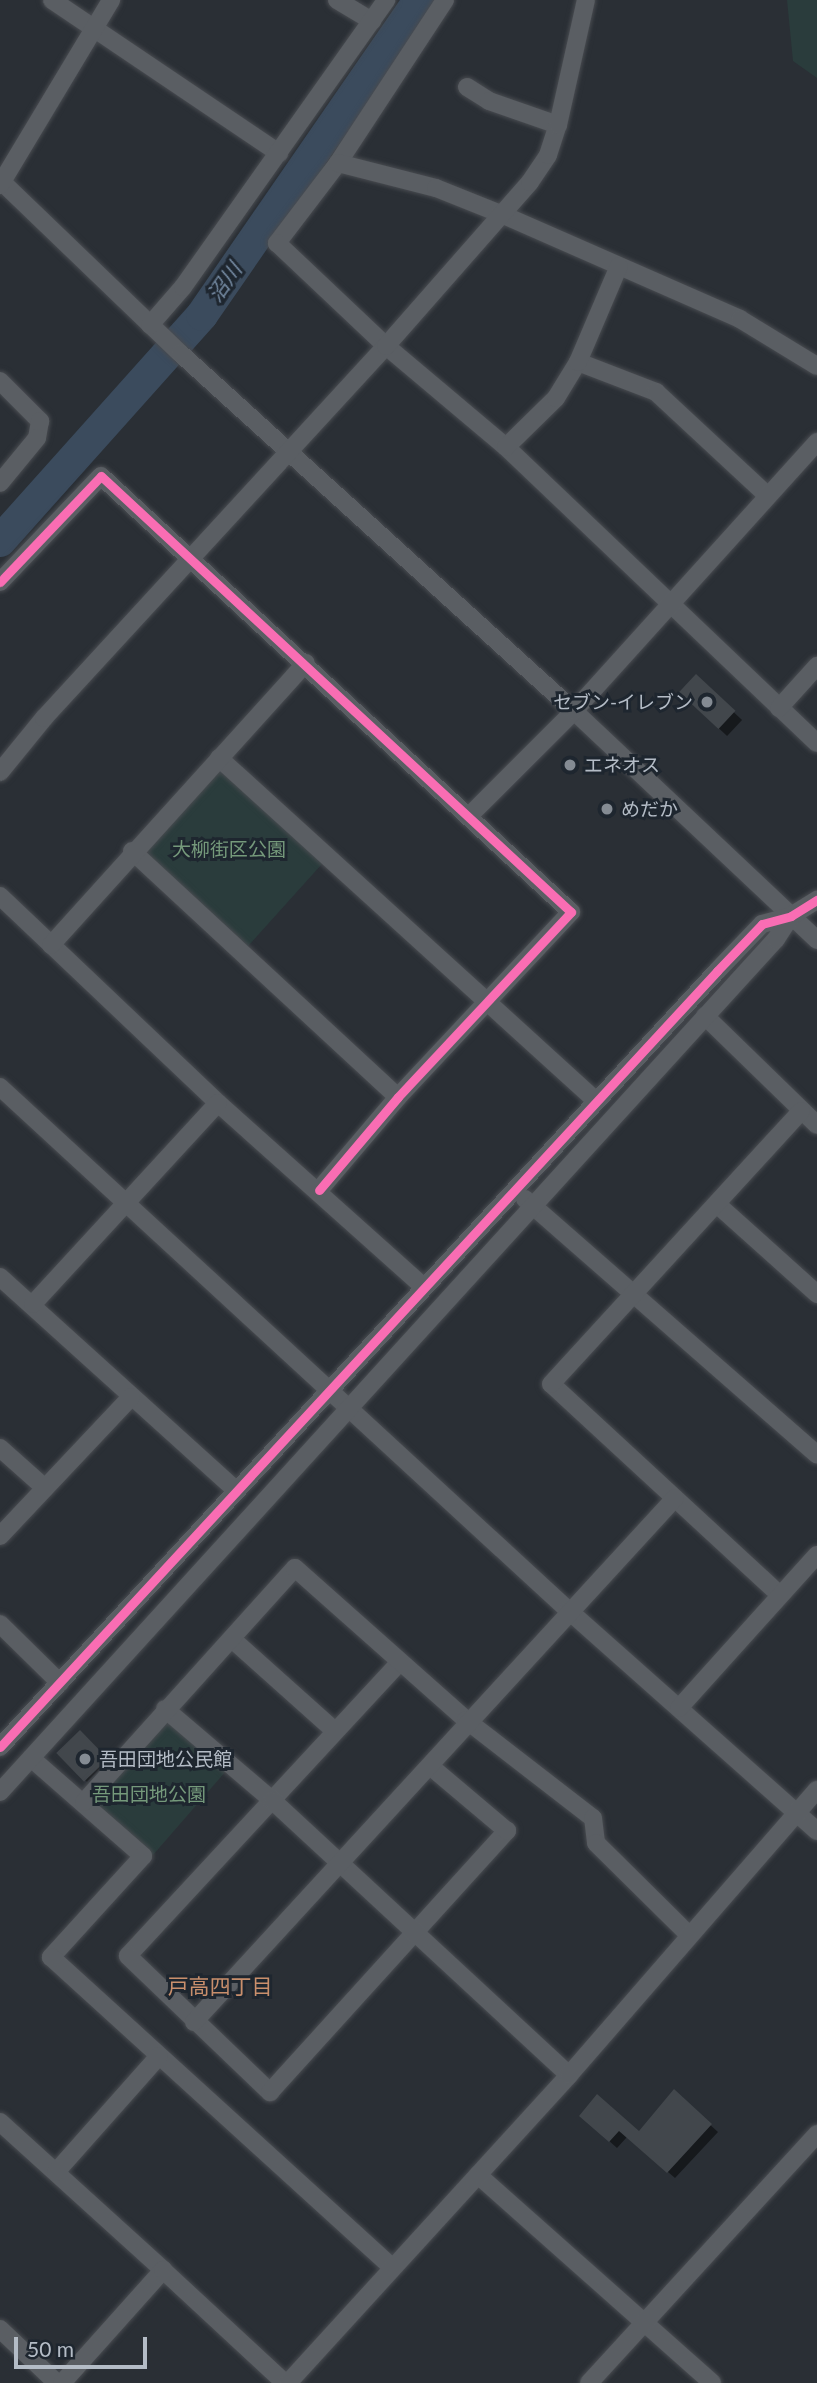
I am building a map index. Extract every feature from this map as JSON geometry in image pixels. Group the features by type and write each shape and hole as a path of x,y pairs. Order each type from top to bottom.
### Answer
{"street":[{"path":"52,0 279,153"},
{"path":"111,0 1,182 180,353 574,711 817,940"},
{"path":"337,0 372,21"},
{"path":"154,328 386,0"},
{"path":"445,0 338,163 277,243 386,346 506,447 669,606 817,743"},
{"path":"0,772 44,718 386,346 501,214 548,155 558,125 586,0"},
{"path":"467,88 489,101 558,125"},
{"path":"338,163 436,188 501,214 740,319 817,366"},
{"path":"506,447 556,398 578,362 619,266"},
{"path":"578,362 656,392 767,495"},
{"path":"0,380 40,421 37,438 0,483"},
{"path":"470,815 574,711 817,442"},
{"path":"0,582 101,476 190,561 306,663 470,815 571,912 398,1097 319,1190"},
{"path":"51,945 132,851 306,663"},
{"path":"779,708 817,666"},
{"path":"219,758 594,1099"},
{"path":"132,851 398,1097"},
{"path":"0,895 218,1103 319,1190 424,1287"},
{"path":"0,1748 594,1099 762,924 791,916 817,900"},
{"path":"0,1792 705,1016 791,916"},
{"path":"705,1016 817,1125"},
{"path":"0,1087 568,1610 817,1831"},
{"path":"33,1304 129,1204 218,1103"},
{"path":"780,1595 551,1384 632,1293 719,1206 801,1111"},
{"path":"513,1189 817,1455"},
{"path":"719,1206 817,1294"},
{"path":"0,1277 235,1489"},
{"path":"0,1536 131,1397"},
{"path":"0,1448 44,1487"},
{"path":"194,2022 342,1866 466,1720 675,1498"},
{"path":"679,1708 817,1555"},
{"path":"84,1802 165,1709 295,1568 466,1720 593,1818 596,1843 689,1936"},
{"path":"0,1624 60,1683"},
{"path":"232,1639 335,1731"},
{"path":"399,1662 128,1956 270,2092 507,1831 429,1766"},
{"path":"165,1709 273,1801 413,1934 569,2075"},
{"path":"32,1758 143,1856 51,1957 392,2267"},
{"path":"0,2122 286,2383 569,2075 817,1790"},
{"path":"56,2172 159,2056"},
{"path":"589,2383 817,2134"},
{"path":"478,2175 712,2383"},
{"path":"0,2329 60,2383 163,2270"}],"green space":[{"path":"787,0 817,0 817,78 793,61"},
{"name":"大柳街区公園","path":"225,764 328,857 248,946 145,853"},
{"name":"吾田団地公園","path":"167,1717 227,1769 152,1856 92,1804"}],"building":[{"name":"セブン-イレブン","path":"696,674 735,711 718,729 679,692"},
{"name":"吾田団地公民館","path":"80,1730 108,1759 84,1782 56,1753"},
{"path":"674,2089 712,2124 667,2173 619,2131 609,2142 579,2116 597,2094 639,2131"}],"waterway":[{"name":"沼川","path":"0,541 202,315 419,0"}],"cycle path":[{"path":"0,582 101,476 571,912 398,1097 319,1190"},
{"path":"0,1747 762,924 791,916 817,900"}],"place":[{"name":"セブン-イレブン","path":"707,702"},
{"name":"エネオス","path":"570,765"},
{"name":"めだか","path":"607,809"},
{"name":"吾田団地公民館","path":"85,1759"}],"district":[{"name":"戸高四丁目","path":"220,1986"}]}
